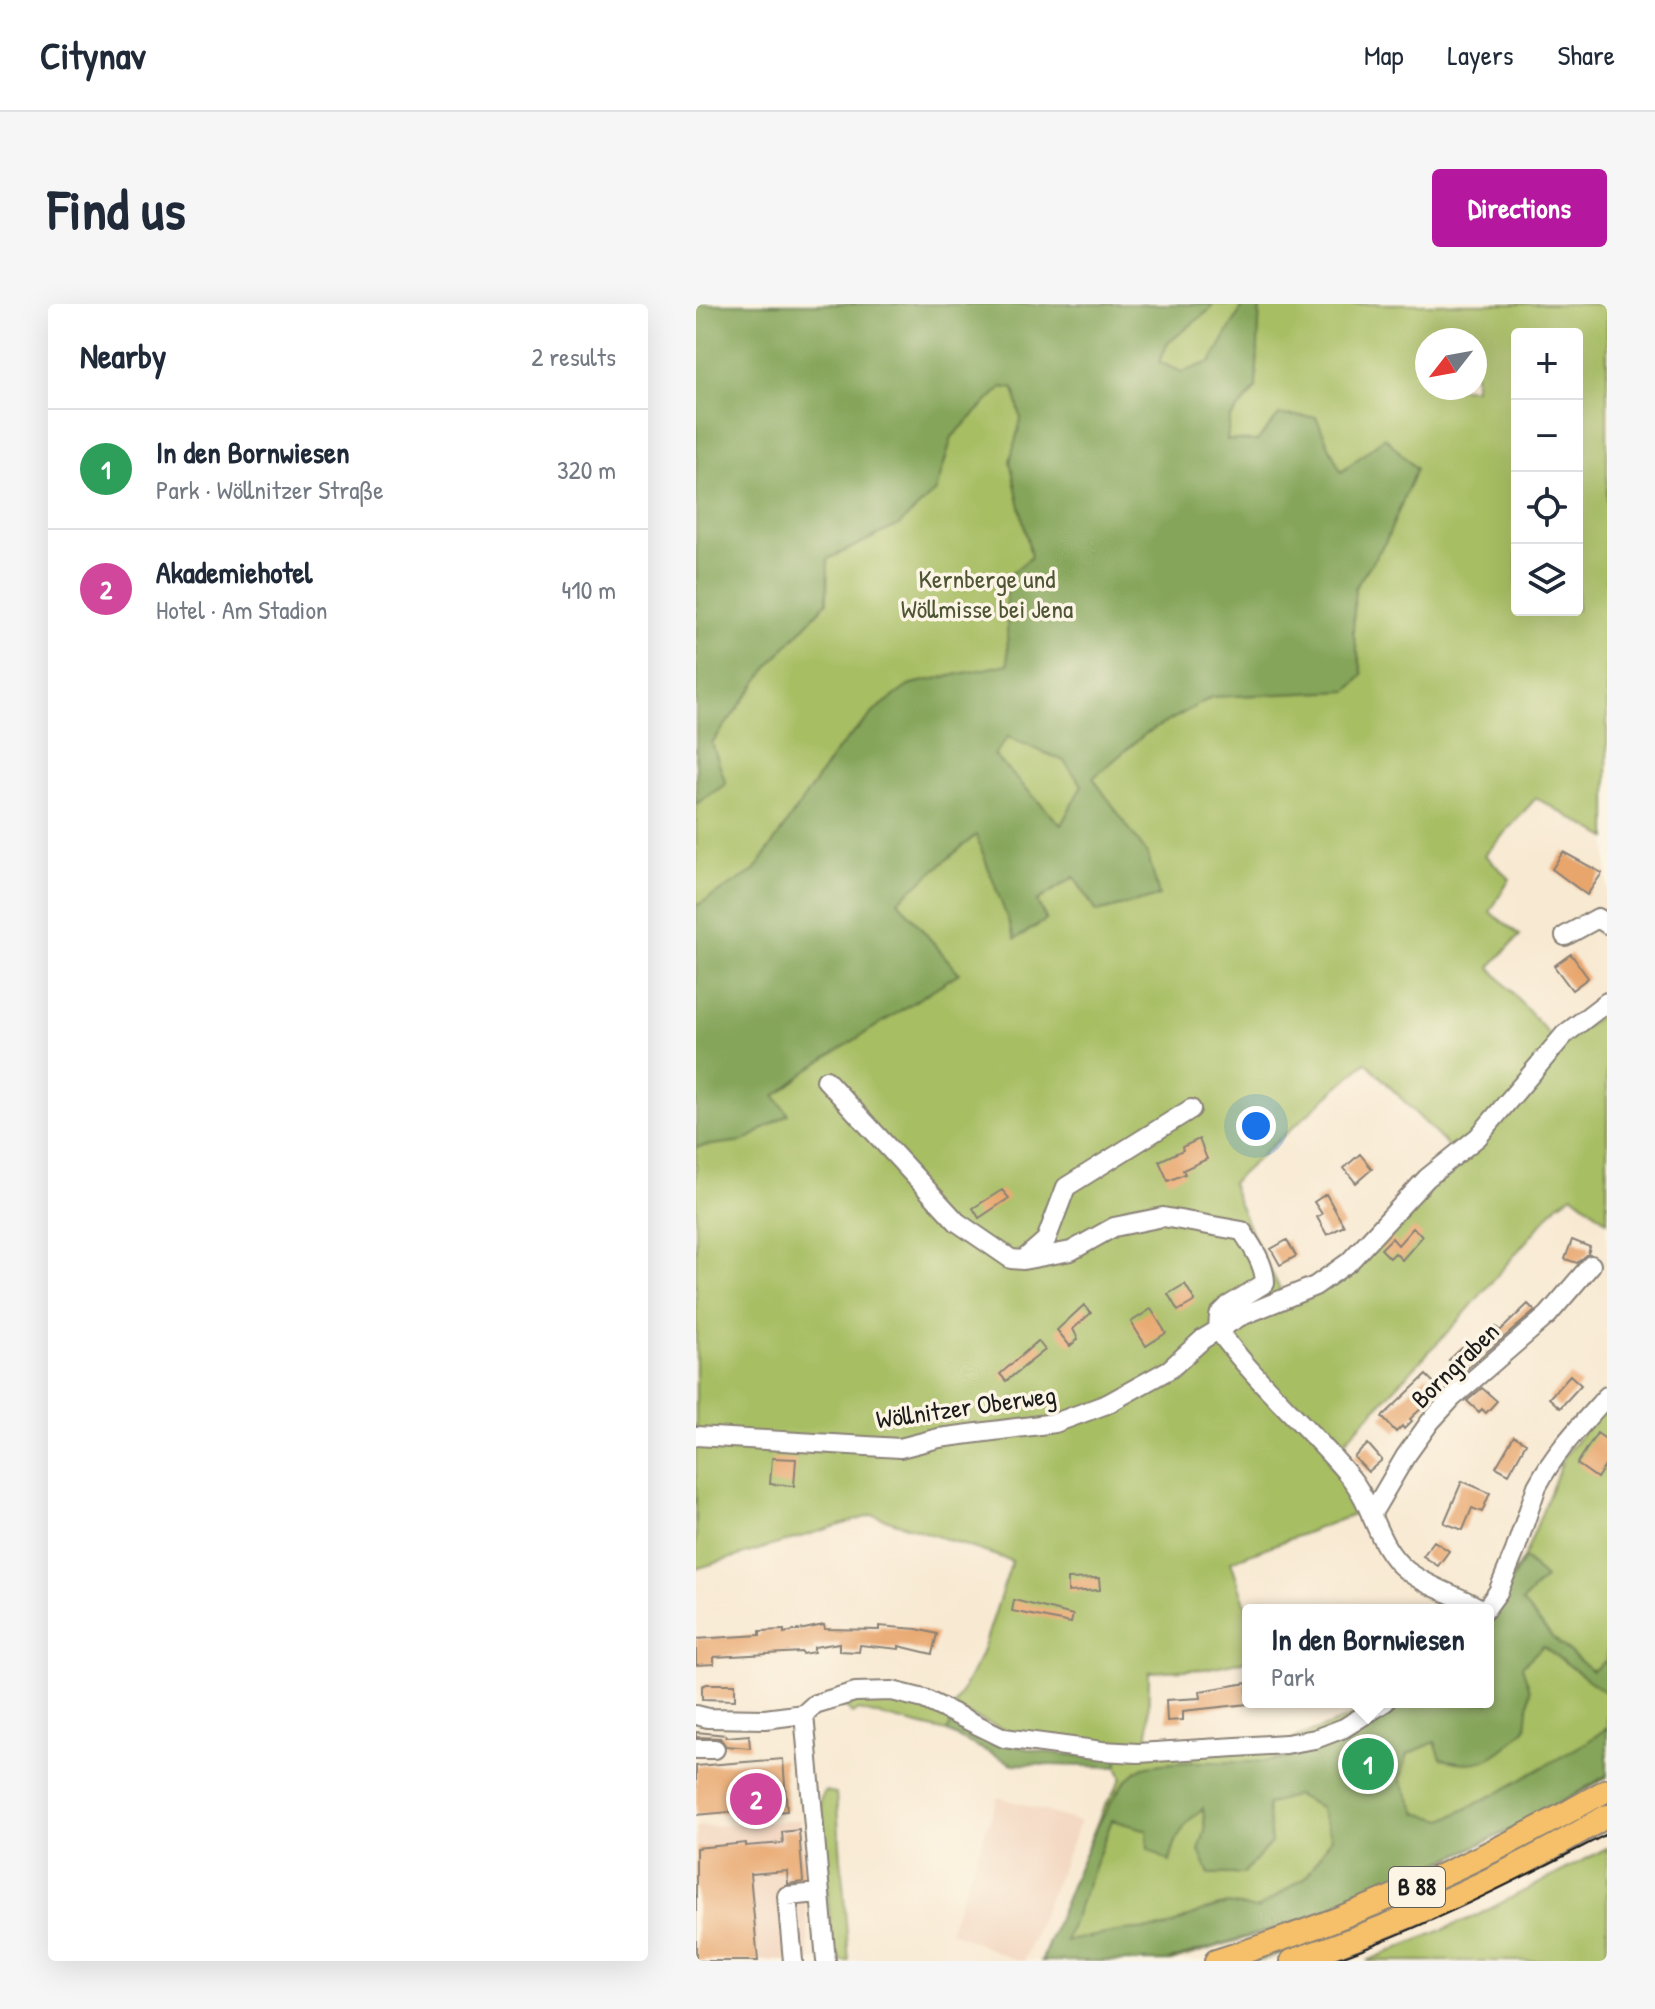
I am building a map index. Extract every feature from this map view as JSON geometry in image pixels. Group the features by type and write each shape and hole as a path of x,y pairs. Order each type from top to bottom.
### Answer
{"main road":[{"name":"B 88","path":"1216,1961 1291,1937 1452,1872 1518,1840 1607,1790"},
{"name":"B 88","path":"1292,1961 1453,1898 1607,1816"}],"street":[{"path":"1565,936 1598,918 1607,924"},
{"name":"Wöllnitzer Oberweg","path":"696,1436 900,1448 939,1438 1055,1423 1084,1414 1170,1369 1203,1339 1254,1309 1285,1300 1315,1286 1349,1262 1427,1178 1478,1137 1564,1035 1607,1002"},
{"path":"826,1080 957,1222 1000,1254 1023,1260 1046,1240 1066,1187 1191,1109"},
{"name":"Wöllnitzer Oberweg","path":"1023,1260 1071,1251 1114,1227 1163,1217 1242,1231 1265,1275 1265,1283 1219,1315 1218,1330"},
{"name":"Borngraben","path":"1371,1515 1405,1457 1437,1414 1548,1315 1591,1265"},
{"path":"1218,1330 1259,1381 1349,1476 1364,1497 1386,1550 1406,1570 1471,1604"},
{"path":"1489,1604 1498,1592 1515,1551 1537,1486 1560,1449 1599,1419 1607,1396"},
{"path":"696,1715 765,1719 804,1714 815,1704 855,1692 892,1691 924,1699 1004,1738 1138,1753 1286,1744 1315,1739 1344,1728 1376,1708"},
{"path":"804,1714 826,1961"},
{"path":"793,1961 787,1896 819,1893"}],"shaded area":[{"path":"998,1797 1080,1822 1024,1961 1017,1961 949,1931"},
{"path":"800,1820 810,1961 696,1961 696,1827"}],"green space":[{"name":"Kernberge und Wöllmisse bei Jena","path":"696,304 1607,304 1607,838 1536,798 1485,855 1510,879 1490,912 1520,935 1490,967 1560,1047 1607,1010 1607,1221 1573,1195 1558,1204 1459,1320 1328,1459 1361,1512 1231,1561 1245,1604 1242,1604 1242,1661 1205,1669 1149,1672 1148,1746 1021,1737 953,1708 981,1655 1012,1561 873,1515 696,1569","holes":["1076,869 1096,912 1074,877 1037,901 1046,919 1010,909","1366,1062 1461,1160 1310,1292 1287,1302 1231,1183"]},
{"path":"696,304 1212,304 1211,309 1168,343 1159,362 1182,372 1211,362 1244,304 1260,304 1256,388 1230,419 1227,440 1257,441 1279,415 1316,417 1341,472 1385,437 1416,469 1386,541 1355,588 1353,633 1363,675 1348,691 1212,697 1145,734 1093,778 1148,855 1159,896 1097,912 1074,877 1037,901 1046,920 1015,939 976,835 898,901 959,973 814,1066 775,1096 788,1114 744,1141 696,1147 696,906 754,871 837,750 878,708 911,684 1008,664 1006,578 1031,557 1010,461 1021,419 1014,389 1002,387 952,437 936,491 899,525 828,559 827,602 773,661 712,743 726,784 696,804","holes":["1008,737 1064,761 1082,785 1061,825 994,755"]},
{"path":"1607,1403 1607,1777 1538,1818 1305,1920 1171,1961 1041,1961 1102,1811 1122,1778 1117,1767 1119,1756 1268,1749 1374,1708 1494,1708 1493,1604 1525,1555 1565,1455"},
{"path":"1524,1558 1545,1578 1522,1602 1552,1637 1592,1671 1607,1660 1607,1694 1543,1646 1522,1666 1530,1690 1526,1728 1507,1746 1479,1762 1468,1763 1441,1758 1435,1742 1408,1754 1400,1779 1417,1813 1444,1820 1501,1791 1607,1728 1607,1775 1536,1817 1461,1853 1306,1918 1166,1961 1042,1961 1071,1884 1100,1821 1132,1775 1148,1766 1166,1763 1258,1762 1303,1755 1346,1739 1392,1710 1494,1708 1494,1612","holes":["1296,1795 1320,1807 1332,1837 1307,1876 1257,1909 1227,1904 1164,1928 1123,1931 1066,1941 1112,1820 1147,1830 1148,1849 1170,1862 1181,1832 1203,1808 1205,1831 1199,1851 1209,1874 1243,1874 1271,1843 1267,1805"]},
{"path":"902,1698 954,1719 947,1732 858,1710 852,1714 840,1702 848,1700"},
{"path":"954,1719 1020,1747 1062,1754 1119,1756 1117,1767 1013,1764 947,1732"},
{"path":"825,1791 836,1793 849,1961 833,1961 820,1800"},
{"path":"1607,1798 1607,1806 1528,1851 1458,1884 1330,1937 1262,1961 1234,1961"},
{"path":"1607,1848 1607,1961 1367,1961 1478,1915"}],"building":[{"path":"1563,852 1602,873 1587,895 1552,869"},
{"path":"1571,954 1588,978 1572,990 1554,966"},
{"path":"1199,1139 1207,1159 1168,1181 1159,1161"},
{"path":"1360,1154 1372,1169 1356,1183 1344,1168"},
{"path":"1002,1190 1009,1198 979,1218 973,1208"},
{"path":"1326,1194 1344,1226 1327,1235 1317,1217 1322,1214 1314,1202"},
{"path":"1413,1228 1423,1236 1402,1260 1395,1253 1390,1258 1381,1249 1392,1238 1398,1245"},
{"path":"1287,1240 1296,1256 1280,1265 1271,1249"},
{"path":"1572,1240 1590,1247 1588,1254 1577,1263 1565,1259"},
{"path":"1185,1284 1195,1301 1178,1311 1168,1294"},
{"path":"1528,1304 1535,1311 1462,1373 1449,1360 1462,1348 1466,1352 1476,1342 1478,1344 1496,1327 1500,1331"},
{"path":"1084,1305 1091,1313 1073,1329 1078,1339 1070,1346 1057,1330"},
{"path":"1151,1309 1166,1333 1146,1346 1131,1322"},
{"path":"1038,1341 1045,1350 1006,1381 1000,1374"},
{"path":"1426,1375 1441,1390 1410,1419 1412,1421 1404,1429 1402,1426 1396,1432 1382,1417"},
{"path":"1570,1375 1581,1385 1560,1408 1549,1398"},
{"path":"1482,1388 1497,1401 1486,1413 1482,1409 1479,1412 1467,1401"},
{"path":"1597,1433 1607,1440 1607,1463 1597,1478 1577,1464"},
{"path":"1514,1436 1526,1443 1509,1474 1496,1467"},
{"path":"1368,1444 1382,1460 1368,1472 1354,1457"},
{"path":"772,1458 796,1459 794,1486 770,1484"},
{"path":"1462,1481 1490,1493 1482,1512 1472,1508 1463,1530 1444,1523"},
{"path":"1434,1541 1449,1551 1438,1566 1423,1556"},
{"path":"1099,1578 1100,1590 1068,1592 1068,1579"},
{"path":"1014,1600 1073,1615 1071,1623 1012,1611"},
{"path":"824,1625 825,1629 879,1630 879,1626 937,1634 932,1654 899,1646 899,1649 860,1645 859,1652 839,1651 839,1643 814,1647 814,1652 803,1654 714,1657 714,1664 696,1665 696,1639 760,1635 760,1631 784,1630 784,1633"},
{"path":"735,1684 735,1700 702,1699 702,1686"},
{"path":"1242,1684 1242,1705 1183,1711 1183,1720 1167,1721 1166,1700 1201,1698 1200,1691"},
{"path":"696,1732 726,1737 749,1735 750,1748 726,1746 720,1738 696,1737"},
{"path":"783,1759 787,1811 764,1813 764,1809 696,1815 696,1766"},
{"path":"799,1830 803,1882 788,1884 787,1871 750,1874 758,1961 696,1961 696,1848 783,1843 782,1832"}],"tram line":[{"path":"1330,1961 1436,1918 1607,1834"}],"place":[{"name":"In den Bornwiesen","path":"1368,1764"},
{"name":"Akademiehotel","path":"756,1799"}]}
